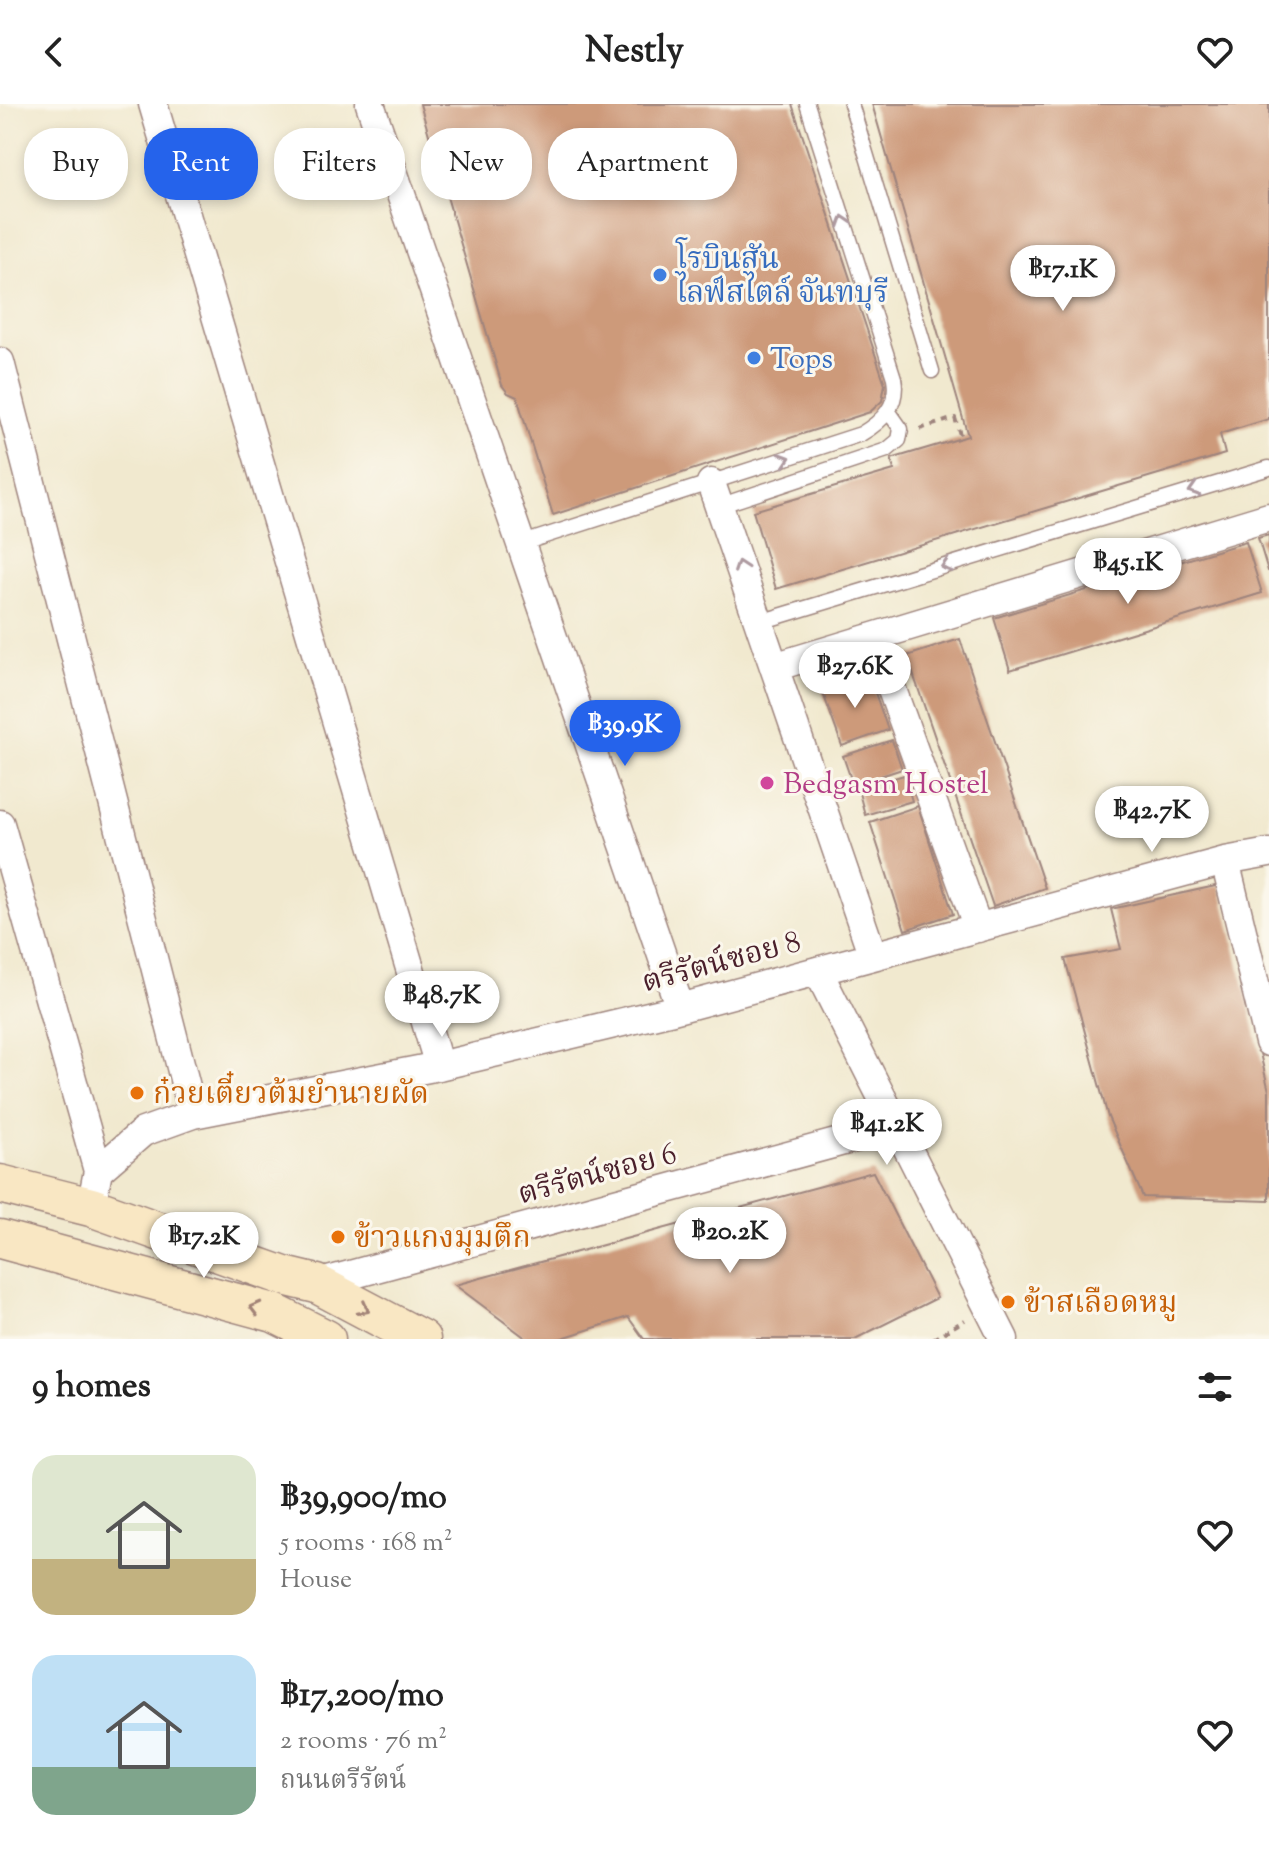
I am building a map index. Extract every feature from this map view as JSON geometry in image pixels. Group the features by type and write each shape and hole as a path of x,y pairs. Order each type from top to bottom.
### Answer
{"main road":[{"path":"0,1184 94,1189 284,1276 317,1284 421,1339"},
{"path":"0,1239 274,1313 326,1339"}],"street":[{"path":"153,104 439,1066"},
{"path":"370,104 680,1008"},
{"path":"0,362 193,1114"},
{"path":"715,494 873,956"},
{"path":"774,667 1269,517"},
{"path":"873,637 978,928"},
{"path":"0,824 94,1189"},
{"name":"ตรีรัตน์ซอย 8","path":"94,1189 143,1132 193,1114 439,1066 680,1008 1225,861 1269,853"},
{"path":"1225,861 1269,1042"},
{"path":"818,971 1004,1339"},
{"name":"ตรีรัตน์ซอย 6","path":"317,1284 895,1127"}],"lane":[{"path":"715,494 861,434 889,412 896,388 807,104"},
{"path":"813,123 822,104"},
{"path":"851,104 932,371"},
{"path":"520,544 872,456 895,445 901,434 900,423 889,412"},
{"path":"760,622 1269,468"}],"path":[{"path":"901,434 955,418 961,438"},
{"path":"933,1339 988,1306"}],"building":[{"name":"โรบินสัน ไลฟ์สไตล์ จันทบุรี","path":"420,104 792,104 885,384 882,401 870,412 553,515 517,397 508,393 502,385 448,200 532,200 532,128 427,128"},
{"path":"872,104 1269,104 1269,419 1220,434 1225,454 776,589 753,511 894,470 891,459 968,436"},
{"path":"1269,535 1269,571 1268,571 1258,538"},
{"path":"1246,542 1262,593 1010,670 994,618"},
{"path":"960,639 1045,888 993,906 907,656"},
{"path":"868,673 888,730 842,746 822,690"},
{"path":"892,740 902,769 853,785 843,756"},
{"path":"904,775 912,801 865,815 858,789"},
{"path":"918,806 953,914 905,930 870,822"},
{"path":"1220,885 1269,1091 1269,1201 1143,1197 1108,1117 1065,959 1121,949 1111,909"},
{"path":"873,1172 937,1298 855,1339 644,1339 628,1317 559,1339 527,1339 455,1285"}],"place":[{"name":"โรบินสัน ไลฟ์สไตล์ จันทบุรี","path":"660,275"},
{"name":"Tops","path":"754,358"},
{"name":"Bedgasm Hostel","path":"767,783"},
{"name":"ก๋วยเตี๋ยวต้มยำนายผัด","path":"137,1093"},
{"name":"ข้าวแกงมุมตึก","path":"338,1237"},
{"name":"ข้าสเลือดหมู","path":"1008,1302"}]}
